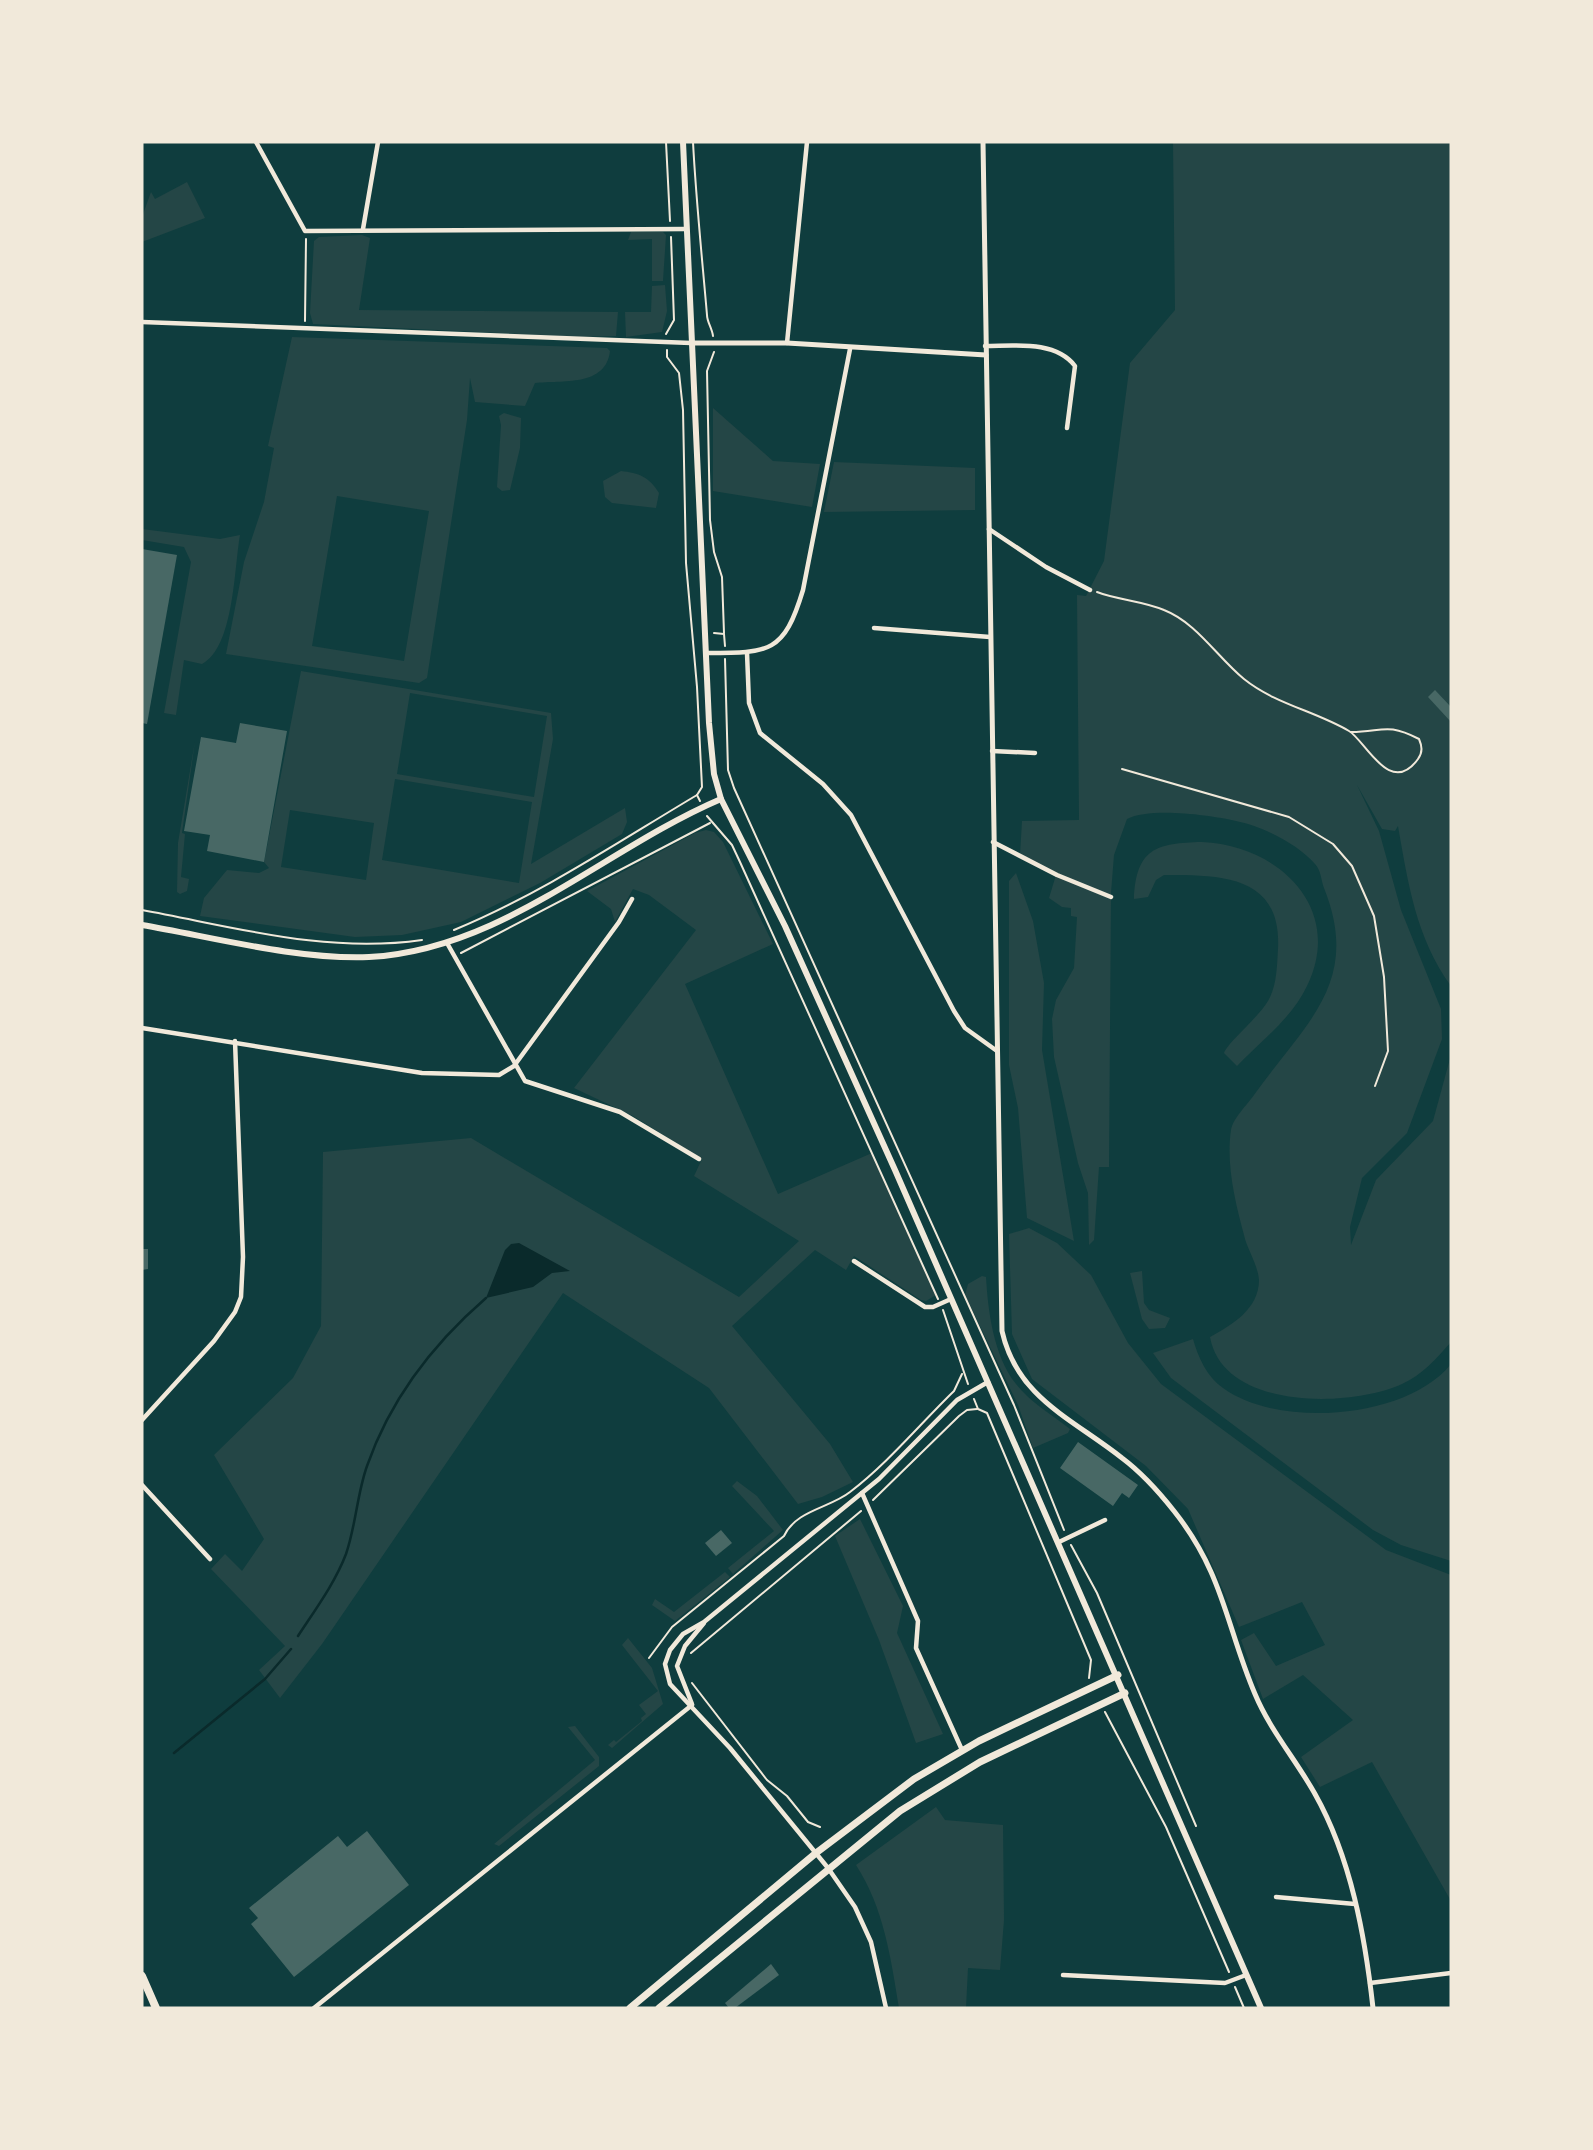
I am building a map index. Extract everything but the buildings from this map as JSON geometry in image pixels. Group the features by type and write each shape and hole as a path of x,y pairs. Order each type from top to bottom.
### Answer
{"highway":[{"path":"142,1976 156,2008"}],"main road":[{"path":"683,142 707,653 714,774 721,799 785,926 952,1299 1261,2008"},
{"path":"142,925 317,954 368,957 447,943 496,923 721,799"},
{"path":"632,2008 816,1853 892,1794 962,1751 1118,1675"},
{"path":"659,2008 900,1811 962,1772 1125,1693"}],"street":[{"path":"256,142 305,231 686,229"},
{"path":"363,229 377,142"},
{"path":"787,343 807,142"},
{"path":"982,142 1002,1331 1006,1349 1019,1375 1083,1430 1143,1476 1178,1516 1206,1559 1218,1582 1256,1697 1323,1808 1342,1854 1355,1904 1373,2008"},
{"path":"142,322 666,344 787,343 850,349 986,355"},
{"path":"985,346 1028,346 1069,359 1075,366 1067,428"},
{"path":"707,653 747,653 775,643 793,625 803,590 850,349"},
{"path":"988,529 1012,541 1046,568 1090,590"},
{"path":"874,628 990,637"},
{"path":"747,653 749,703 760,733 838,797 851,815 954,1011 965,1028 997,1051"},
{"path":"991,751 1035,753"},
{"path":"993,842 1057,875 1111,897"},
{"path":"142,1028 422,1073 499,1075 514,1066 619,922 632,899"},
{"path":"447,943 514,1066 525,1081 620,1112 699,1159"},
{"path":"142,1420 214,1341 235,1312 241,1297 243,1257 234,1041"},
{"path":"854,1261 925,1307 952,1299"},
{"path":"886,2008 871,1942 855,1907 816,1853 692,1705 670,1684 665,1664 670,1650 682,1634 704,1622 862,1493 957,1400 988,1381"},
{"path":"142,1485 210,1559"},
{"path":"862,1493 918,1621 916,1648 962,1751"},
{"path":"1059,1542 1105,1520"},
{"path":"692,1705 677,1666 685,1646 704,1622"},
{"path":"314,2008 692,1705"},
{"path":"1276,1897 1355,1904"},
{"path":"1370,1983 1451,1973"},
{"path":"1063,1975 1225,1983 1246,1975"}],"path":[{"path":"452,931 537,889 697,795 702,787 685,563 683,410 679,373 667,357 666,344 666,333 674,320 666,142"},
{"path":"693,142 698,239 705,261 707,319 715,356 707,371 710,520 714,552 722,577 728,770 734,789 1014,1405 1038,1471 1068,1539 1097,1593 1196,1826"},
{"path":"305,231 308,256 305,329"},
{"path":"1090,590 1164,610 1200,635 1244,679 1277,700 1351,732 1367,754 1387,768 1403,770 1420,756 1422,748 1419,739 1404,732 1385,727 1351,732"},
{"path":"692,632 724,635"},
{"path":"1122,769 1289,817 1333,844 1352,866 1374,916 1384,977 1388,1051 1376,1086"},
{"path":"649,1658 672,1628 784,1536 787,1530 810,1512 849,1494 954,1391 963,1373 961,1360 940,1304 740,862 732,845 710,823 697,795"},
{"path":"454,956 502,934 652,851 710,823"},
{"path":"142,910 237,931 310,942 356,946 431,938"},
{"path":"687,1657 707,1637 867,1505 959,1416 967,1410 978,1409"},
{"path":"690,1681 767,1780 787,1796 808,1822 820,1827"}],"shaded area":[{"path":"1173,142 1451,142 1451,986 1429,949 1421,929 1398,826 1395,831 1382,829 1357,785 1379,831 1401,910 1441,1009 1442,1039 1407,1133 1362,1178 1350,1227 1351,1245 1376,1180 1433,1121 1451,1055 1451,1342 1429,1366 1402,1384 1351,1397 1291,1397 1262,1390 1238,1379 1220,1361 1210,1337 1243,1315 1258,1290 1257,1269 1245,1240 1232,1183 1232,1125 1309,1023 1332,976 1336,950 1334,921 1317,866 1289,843 1246,823 1180,813 1150,813 1127,819 1114,855 1111,893 1109,1167 1099,1167 1094,1240 1089,1245 1088,1193 1078,1163 1054,1057 1052,1019 1056,1000 1074,968 1077,917 1071,916 1071,908 1062,907 1049,898 1056,875 1020,855 1022,821 1079,820 1077,595 1086,596 1104,561 1130,363 1175,310"},
{"path":"187,182 205,218 142,242 142,217 151,192 155,199"},
{"path":"631,232 663,232 666,235 663,281 652,281 652,239 628,240"},
{"path":"362,235 370,238 359,310 618,312 616,336 582,337 313,324 310,313 314,241 319,237"},
{"path":"665,285 667,311 662,332 626,337 625,312 651,312 652,286"},
{"path":"292,337 607,348 610,351 607,363 592,376 570,381 535,383 525,406 475,402 470,378 467,420 427,678 419,683 226,654 244,562 264,502 274,448 268,446","holes":["337,496 429,511 404,661 312,646"]},
{"path":"713,408 773,461 820,464 812,507 713,491"},
{"path":"504,413 521,418 520,448 510,490 502,491 497,487 501,425 499,416"},
{"path":"834,462 975,468 975,510 824,512"},
{"path":"621,471 638,475 651,483 659,493 656,508 612,503 605,497 603,481"},
{"path":"142,529 220,539 240,535 227,625 213,655 202,664 184,660 176,715 164,713 191,562 184,547 142,540"},
{"path":"301,671 551,713 553,739 531,864 625,808 627,822 622,834 540,883 461,922 402,935 355,937 200,916 204,898 227,870 259,873 269,868 264,862","holes":["410,693 547,716 534,797 397,774","395,779 532,802 519,883 382,860","290,810 374,823 366,880 281,867"]},
{"path":"195,741 182,833 185,834 181,877 189,879 187,891 180,894 177,892 178,843"},
{"path":"706,830 714,832 723,842 773,944 685,984 778,1194 872,1153 936,1295 926,1301 921,1300 854,1256 846,1270 815,1250 732,1326 830,1444 853,1482 822,1497 798,1504 709,1388 563,1293 322,1644 280,1698 259,1670 285,1646 211,1569 225,1554 242,1571 264,1539 214,1455 293,1378 321,1326 323,1152 471,1138 739,1297 799,1241 694,1176 702,1159 633,1116 574,1088 696,930 649,895 633,889 615,922 611,909 587,891 695,833"},
{"path":"1202,842 1230,846 1256,855 1279,868 1297,886 1311,907 1317,931 1317,958 1301,998 1285,1019 1237,1066 1224,1053 1263,1008 1275,982 1277,924 1270,906 1258,893 1243,884 1206,876 1164,875 1156,880 1148,897 1134,899 1139,869 1152,852 1173,844"},
{"path":"1016,873 1033,921 1044,983 1042,1050 1074,1241 1027,1218 1018,1108 1009,1065 1009,881"},
{"path":"1029,1228 1057,1243 1091,1275 1128,1343 1161,1384 1386,1550 1451,1575 1451,1901 1372,1762 1320,1787 1301,1757 1353,1720 1303,1675 1263,1699 1241,1640 1254,1633 1276,1666 1325,1645 1302,1602 1239,1627 1188,1509 1146,1466 1032,1379 1012,1334 1009,1234"},
{"path":"519,1243 570,1271 552,1273 533,1287 486,1298 505,1250 511,1244"},
{"path":"1142,1271 1144,1303 1149,1310 1170,1318 1165,1328 1149,1329 1142,1319 1130,1273"},
{"path":"982,1276 986,1277 990,1318 997,1346 1008,1372 1028,1397 1070,1429 1068,1433 1033,1448 1018,1405 965,1295 968,1284"},
{"path":"1193,1339 1204,1366 1223,1388 1247,1401 1276,1409 1308,1413 1374,1407 1405,1397 1431,1383 1451,1364 1451,1561 1401,1545 1373,1530 1171,1378 1153,1353"},
{"path":"737,1481 757,1496 783,1530 733,1574 728,1568 774,1531 732,1486"},
{"path":"860,1519 903,1606 897,1633 943,1734 916,1743 879,1640 835,1536"},
{"path":"725,1572 730,1577 675,1621 652,1605 655,1599 674,1612"},
{"path":"628,1638 652,1668 663,1704 612,1748 608,1745 614,1740 616,1742 642,1721 641,1718 646,1714 639,1705 658,1691 622,1645"},
{"path":"575,1726 599,1757 599,1766 499,1846 494,1844 595,1760 568,1727"},
{"path":"936,1807 945,1820 1003,1825 1004,1920 1000,1970 968,1968 966,2008 899,2008 880,1916 866,1881 856,1865"}],"waterway":[{"path":"298,1636 330,1586 346,1554 367,1466 388,1418 432,1354 486,1298"},
{"path":"174,1753 265,1679 291,1649"}]}
